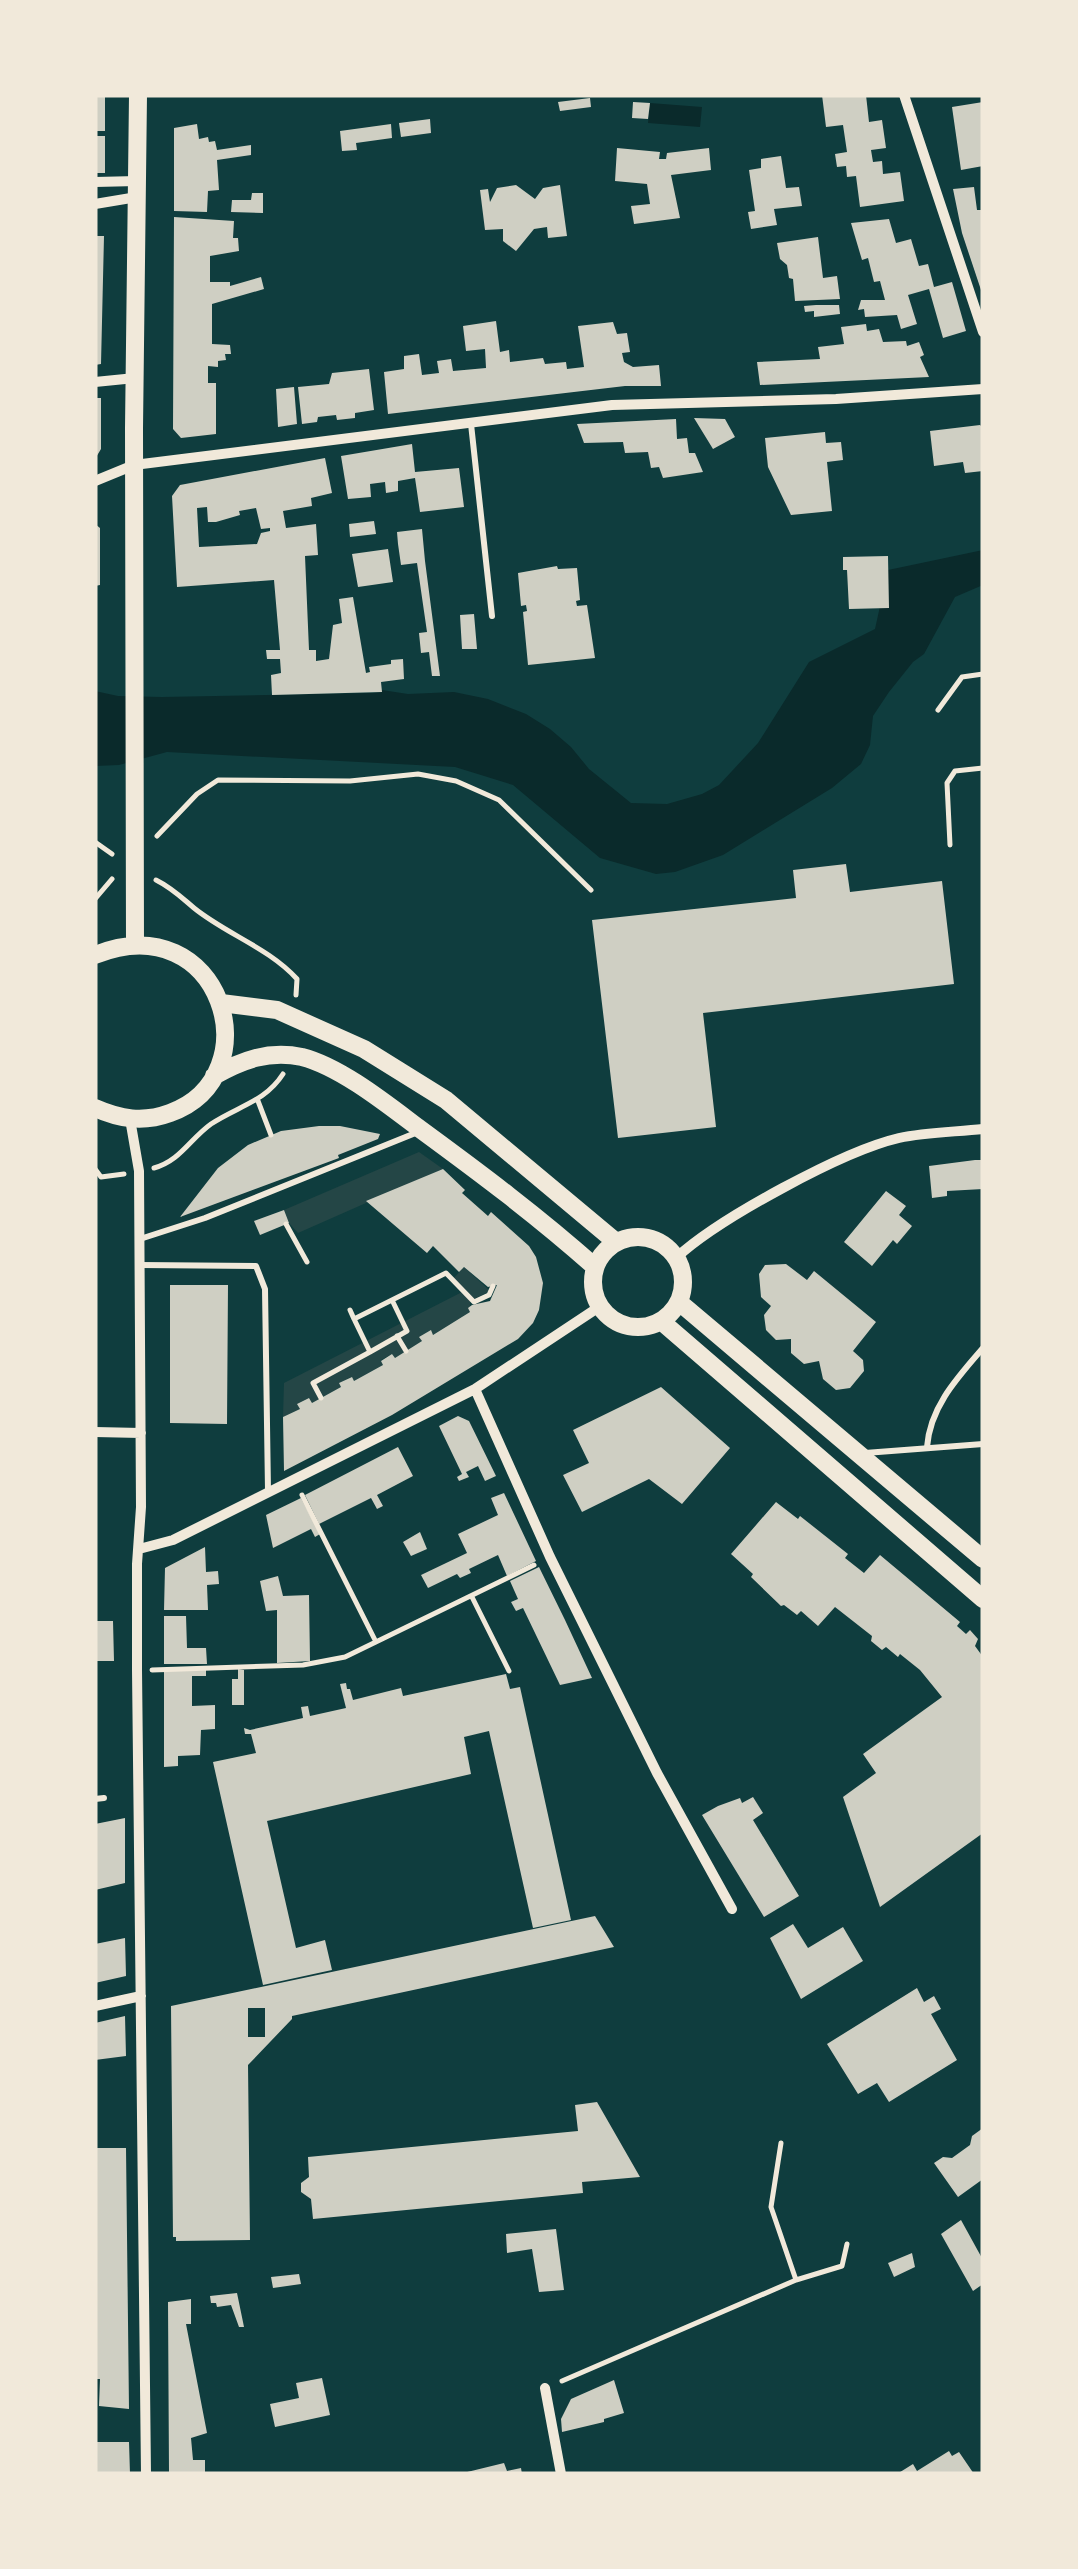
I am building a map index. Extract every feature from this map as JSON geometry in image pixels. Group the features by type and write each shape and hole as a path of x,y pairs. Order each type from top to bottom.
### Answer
{"main road":[{"path":"134,945 138,95"},
{"path":"95,956 134,945 169,950 185,958 201,971 221,1003 225,1028 214,1076 202,1095 179,1110 156,1118 130,1120 95,1108"},
{"path":"221,1003 277,1010 364,1049 446,1100 616,1242"},
{"path":"214,1076 244,1059 284,1056 303,1058 330,1069 422,1130 542,1219 594,1267"},
{"path":"643,1237 668,1248 676,1258 682,1272 679,1302 661,1321 634,1328 621,1325 599,1307 594,1294 594,1267 616,1242 643,1237"},
{"path":"679,1302 983,1559"},
{"path":"661,1321 983,1599"}],"street":[{"path":"904,95 983,332"},
{"path":"95,182 137,189"},
{"path":"95,204 137,189"},
{"path":"95,382 136,378"},
{"path":"95,481 134,465 612,406 983,390"},
{"path":"130,1120 139,1171 140,1239 137,1670 146,2474"},
{"path":"676,1258 694,1241 725,1223 866,1148 902,1137 983,1129"},
{"path":"139,1548 173,1540 475,1389 599,1307"},
{"path":"475,1389 550,1557 657,1773 732,1910"},
{"path":"95,1432 141,1433"},
{"path":"95,2006 141,1996"},
{"path":"545,2388 561,2474"}],"lane":[{"path":"470,422 492,616"},
{"path":"140,1239 205,1218 422,1130"},
{"path":"140,1265 256,1266 265,1288 268,1492"},
{"path":"927,1448 936,1407 983,1348"},
{"path":"858,1454 983,1444"}],"path":[{"path":"938,710 962,676 983,674"},
{"path":"950,845 948,782 955,771 983,768"},
{"path":"156,848 157,833 178,817 197,794 218,780 350,781 418,774 456,781 499,800 592,890"},
{"path":"156,864 155,879 282,963 297,979 290,1015"},
{"path":"95,899 114,877"},
{"path":"95,1169 101,1178 172,1163 210,1125 272,1091 285,1072 284,1056"},
{"path":"258,1101 271,1135"},
{"path":"286,1224 307,1262"},
{"path":"354,1319 446,1273 474,1302 489,1295 493,1286"},
{"path":"321,1398 313,1383 406,1332 392,1300"},
{"path":"350,1310 370,1352"},
{"path":"397,1336 406,1351"},
{"path":"295,1479 376,1642"},
{"path":"137,1670 304,1665 345,1657 550,1557"},
{"path":"472,1596 509,1671"},
{"path":"780,2143 771,2207 796,2280"},
{"path":"545,2388 796,2280 842,2266 847,2244"}],"shaded area":[{"path":"650,103 702,107 700,127 648,123"},
{"path":"983,550 983,585 955,597 924,654 889,692 873,716 870,745 861,764 832,788 723,855 675,872 656,874 600,858 513,785 455,767 167,752 119,765 95,766 95,691 162,697 382,690 408,694 454,692 488,699 526,714 550,729 589,769 631,803 667,804 719,785 758,743 809,662 875,629 888,570"},
{"path":"419,1152 443,1169 298,1233 289,1223 284,1210"},
{"path":"464,1267 490,1291 470,1301 470,1312 433,1335 431,1331 420,1337 422,1341 395,1358 392,1354 381,1360 383,1365 354,1381 351,1377 312,1403 309,1398 298,1405 300,1409 283,1417 284,1383 466,1290 454,1278"}],"building":[{"path":"95,95 105,95 105,131 95,131"},
{"path":"822,95 866,95 869,122 882,120 886,148 871,150 873,162 882,161 883,174 900,172 904,201 860,207 856,176 847,177 846,166 837,167 835,154 847,152 843,125 826,127"},
{"path":"590,98 591,107 560,111 558,102"},
{"path":"633,102 650,103 648,119 632,118"},
{"path":"983,102 983,166 961,170 952,107"},
{"path":"430,119 431,133 401,137 399,123"},
{"path":"197,124 199,139 208,137 209,142 215,141 217,150 251,145 251,155 217,160 219,190 208,191 207,212 174,211 174,128"},
{"path":"391,124 392,138 356,143 357,150 342,151 340,131"},
{"path":"95,136 105,136 105,173 95,173"},
{"path":"617,148 660,152 659,159 666,159 667,153 709,148 711,170 671,175 680,218 634,224 631,206 650,204 647,184 615,181"},
{"path":"781,156 786,188 799,187 802,206 774,209 777,225 751,229 748,212 755,211 749,170 761,168 761,159"},
{"path":"516,185 535,199 543,188 560,185 567,236 548,238 547,227 534,229 516,251 503,241 503,229 485,230 480,190 488,189 490,202 497,188"},
{"path":"974,187 977,210 983,210 982,293 962,233 953,189"},
{"path":"252,193 263,193 263,213 231,212 232,200 251,200"},
{"path":"174,217 234,221 233,238 238,238 239,251 210,256 210,282 230,282 230,286 261,277 264,289 212,304 212,344 230,345 231,354 218,361 218,367 208,366 208,383 216,383 216,434 181,438 173,429"},
{"path":"889,219 896,243 911,239 919,266 928,264 934,287 952,282 966,331 943,338 929,289 908,295 917,324 901,329 897,315 865,317 864,309 858,310 861,300 885,300 880,281 874,282 868,258 862,260 851,223"},
{"path":"95,236 104,236 101,364 95,365"},
{"path":"818,237 823,278 837,276 840,299 795,301 793,279 780,259 777,243"},
{"path":"839,305 840,314 814,317 814,311 805,312 804,306"},
{"path":"496,321 500,352 509,350 510,362 543,358 545,364 566,362 567,369 584,367 578,326 613,322 617,334 627,333 630,352 622,353 624,362 633,367 659,365 661,386 625,386 388,414 384,372 404,369 404,356 419,354 422,375 439,373 437,361 451,359 453,371 486,368 485,349 466,351 463,326"},
{"path":"866,324 867,331 879,329 883,342 906,341 907,346 919,342 924,355 920,357 929,377 760,385 757,362 820,359 818,347 844,344 841,327"},
{"path":"369,369 374,410 355,413 355,418 318,417 317,422 302,424 298,387 329,384 332,373"},
{"path":"294,387 297,424 278,427 276,389"},
{"path":"95,398 101,398 101,449 95,459"},
{"path":"694,418 725,419 735,437 713,449"},
{"path":"676,419 677,439 687,438 689,453 695,453 703,472 663,478 659,467 651,468 648,452 625,453 623,442 584,443 577,424"},
{"path":"980,425 983,471 965,473 963,462 934,466 930,431"},
{"path":"825,432 826,443 841,442 843,460 827,462 832,511 791,515 768,467 765,438"},
{"path":"412,444 415,472 459,468 464,507 420,512 415,478 398,481 398,491 386,493 385,482 370,484 371,497 348,499 341,456"},
{"path":"325,458 332,493 311,498 312,506 283,511 286,528 316,524 318,555 305,556 309,650 316,650 316,661 329,659 333,625 342,623 339,599 353,597 366,673 370,672 369,667 403,659 404,679 381,682 382,692 272,695 271,675 281,673 280,659 267,659 266,650 280,650 274,580 177,587 172,496 180,485","holes":["207,507 208,522 256,508 261,529 270,531 261,533 257,544 199,547 197,508"]},
{"path":"374,521 376,534 350,537 349,524"},
{"path":"95,524 100,528 100,585 95,586"},
{"path":"422,529 440,676 432,676 429,652 421,653 419,633 427,632 417,563 401,565 398,544 397,532"},
{"path":"388,549 393,582 358,587 352,554"},
{"path":"888,556 889,608 849,609 843,557"},
{"path":"557,566 577,568 577,606 587,605 595,658 528,665 523,612 527,611 526,605 521,606 518,573"},
{"path":"474,614 477,649 462,649 460,615"},
{"path":"846,864 850,892 942,881 954,984 703,1013 716,1127 618,1138 592,920 796,898 793,870"},
{"path":"319,1126 380,1134 378,1139 338,1155 339,1158 180,1217 218,1168 248,1145 281,1131"},
{"path":"983,1160 983,1189 947,1191 947,1196 932,1198 929,1166"},
{"path":"443,1169 465,1190 462,1193 488,1216 491,1212 536,1257 543,1283 533,1323 518,1339 392,1415 284,1471 283,1417 300,1409 297,1404 309,1398 312,1403 341,1387 339,1383 352,1377 354,1381 383,1365 381,1361 392,1354 395,1358 422,1341 419,1337 431,1330 433,1335 470,1312 468,1308 472,1305 490,1301 497,1285 488,1287 464,1267 459,1272 433,1246 427,1253 366,1201"},
{"path":"886,1191 906,1206 899,1215 912,1226 897,1244 893,1240 872,1266 844,1242"},
{"path":"284,1210 289,1223 260,1235 254,1221"},
{"path":"786,1264 807,1280 814,1271 876,1322 853,1351 863,1360 864,1371 850,1388 836,1390 823,1379 819,1361 804,1364 791,1353 791,1339 776,1340 766,1330 764,1315 771,1306 761,1297 759,1274 765,1265"},
{"path":"170,1285 228,1285 227,1424 170,1423"},
{"path":"661,1387 730,1448 682,1504 649,1479 582,1512 563,1475 589,1463 573,1430"},
{"path":"458,1416 469,1421 496,1476 485,1481 478,1466 466,1472 469,1477 459,1481 457,1477 462,1474 439,1426"},
{"path":"398,1447 413,1476 377,1495 383,1506 377,1509 371,1498 319,1524 305,1495"},
{"path":"504,1493 536,1561 507,1576 498,1555 469,1569 471,1573 460,1578 457,1574 428,1588 421,1575 467,1553 458,1534 498,1515 491,1498"},
{"path":"301,1498 320,1534 315,1537 311,1529 273,1548 266,1515"},
{"path":"776,1502 848,1554 845,1558 864,1573 880,1555 960,1622 957,1626 966,1634 970,1630 978,1639 975,1646 983,1657 983,1833 880,1907 843,1797 876,1773 863,1754 942,1697 920,1670 900,1654 898,1657 886,1647 882,1650 871,1641 872,1636 835,1607 818,1626 801,1611 797,1615 781,1606 731,1554"},
{"path":"420,1532 427,1549 411,1556 403,1542"},
{"path":"205,1547 206,1572 218,1571 219,1584 207,1585 208,1610 164,1610 165,1568"},
{"path":"539,1567 592,1678 560,1685 523,1608 516,1611 511,1602 518,1599 510,1581"},
{"path":"278,1576 283,1596 309,1595 310,1661 277,1663 277,1610 266,1611 260,1581"},
{"path":"164,1616 186,1616 187,1648 206,1648 207,1664 164,1664"},
{"path":"95,1621 113,1621 114,1661 95,1661"},
{"path":"238,1669 244,1670 244,1705 232,1705 232,1679 238,1679"},
{"path":"206,1670 206,1676 192,1676 192,1706 215,1705 215,1729 201,1730 200,1755 178,1756 178,1766 164,1767 164,1671"},
{"path":"506,1674 510,1689 520,1687 571,1920 533,1928 489,1731 464,1737 471,1774 267,1821 296,1948 325,1940 332,1970 263,1985 213,1762 256,1753 251,1734 245,1734 244,1728 303,1718 301,1707 308,1706 310,1716 346,1708 340,1684 346,1683 353,1700 401,1688 403,1696"},
{"path":"753,1797 763,1813 753,1820 799,1896 764,1917 702,1815 740,1798 742,1803"},
{"path":"125,1818 125,1883 95,1890 95,1824"},
{"path":"595,1916 614,1947 292,2016 248,2065 250,2240 176,2241 173,2237 171,2006","holes":["248,2008 265,2008 265,2037 248,2037"]},
{"path":"793,1924 808,1948 843,1927 863,1961 801,1999 770,1938"},
{"path":"125,1938 126,1976 95,1983 95,1944"},
{"path":"917,1988 924,2002 934,1996 941,2009 931,2014 957,2060 889,2102 877,2083 858,2094 827,2044"},
{"path":"125,2016 126,2056 95,2060 95,2023"},
{"path":"597,2102 640,2177 582,2182 583,2193 313,2219 311,2199 301,2192 301,2183 309,2177 308,2157 578,2131 575,2105"},
{"path":"983,2128 983,2179 958,2197 934,2163 943,2157 952,2158 970,2145 972,2136"},
{"path":"95,2148 126,2148 129,2409 99,2406 100,2379 95,2379"},
{"path":"961,2220 983,2260 983,2284 973,2291 941,2234"},
{"path":"556,2229 564,2290 539,2292 532,2249 507,2253 506,2234"},
{"path":"912,2253 915,2267 894,2277 888,2263"},
{"path":"299,2274 301,2284 273,2288 271,2277"},
{"path":"237,2293 244,2327 239,2327 231,2305 217,2307 211,2303 210,2296"},
{"path":"191,2299 191,2324 186,2324 207,2433 191,2438 193,2460 205,2460 205,2474 169,2474 168,2302"},
{"path":"322,2378 330,2415 275,2427 270,2404 299,2398 296,2383"},
{"path":"614,2380 624,2413 562,2432 561,2419 571,2399"},
{"path":"95,2442 129,2442 130,2474 95,2474"},
{"path":"949,2451 952,2456 959,2452 974,2474 897,2474 913,2464 917,2471"},
{"path":"504,2463 507,2471 521,2468 522,2474 459,2474"}]}
